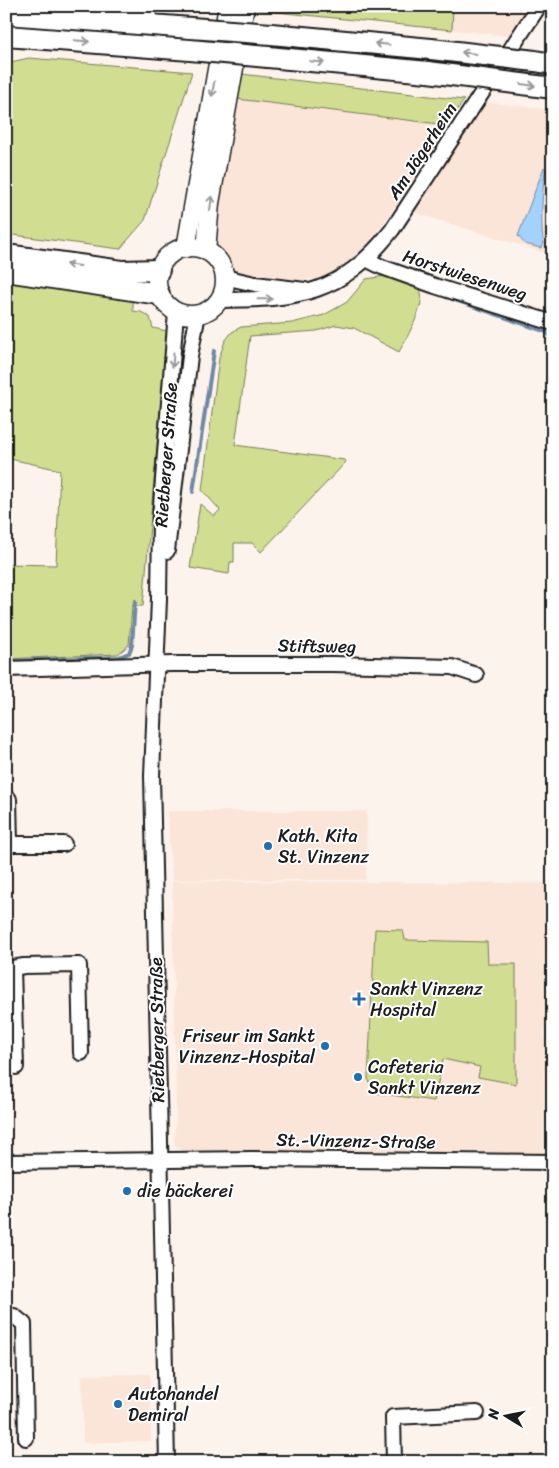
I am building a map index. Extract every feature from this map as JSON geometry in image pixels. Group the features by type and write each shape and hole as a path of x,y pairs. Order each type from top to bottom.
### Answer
{"highway":[{"path":"115,6 183,27"},
{"path":"6,14 431,48 553,64"},
{"path":"6,36 190,50 428,72 553,88"},
{"path":"6,45 33,37"},
{"path":"6,256 122,271 159,270"},
{"path":"6,271 159,294"}],"main road":[{"path":"186,248 228,6"},
{"path":"206,251 212,194 245,6"},
{"path":"186,248 206,251 221,266 224,277 224,289 219,300 206,311 198,314 176,312 163,301 159,294 157,282 159,270 165,259 174,252 186,248"}],"street":[{"name":"Am Jägerheim","path":"219,300 274,299 311,291 340,280 366,259 392,230 539,6"},
{"name":"Horstwiesenweg","path":"366,259 382,268 553,323"},
{"name":"Am Jägerheim","path":"224,277 255,284 311,291"},
{"name":"Rietberger Straße","path":"167,1462 152,796 160,518 176,312"},
{"name":"Rietberger Straße","path":"159,599 172,519 190,356 198,314"},
{"name":"Stiftsweg","path":"6,670 156,664 452,667 476,675"},
{"path":"9,800 8,844 64,844"},
{"path":"16,1067 10,969 24,966 79,965 81,1053"},
{"name":"St.-Vinzenz-Straße","path":"6,1162 159,1159 553,1162"},
{"path":"6,1316 14,1316 24,1324 26,1438"},
{"path":"394,1462 393,1417 477,1413"}],"shaded area":[{"path":"452,6 528,6 510,36 452,30"},
{"path":"237,99 447,125 369,243 346,264 322,278 277,282 231,273 216,246 215,225"},
{"path":"487,102 553,110 549,156 548,254 412,212"},
{"name":"Kath. Kita St. Vinzenz","path":"167,811 367,811 366,880 172,880"},
{"name":"Sankt Vinzenz Hospital","path":"172,881 545,883 544,1153 182,1151 174,1144 176,1115"},
{"path":"150,1374 151,1441 83,1443 82,1375"}],"green space":[{"path":"257,6 453,6 452,30 256,10"},
{"path":"29,58 192,72 145,220 120,249 6,234 6,63"},
{"path":"241,74 464,100 447,125 237,99"},
{"path":"386,276 414,284 421,292 416,319 399,352 354,328 336,325 317,331 250,336 235,445 345,460 346,462 261,552 252,543 234,543 234,562 230,562 229,574 190,568 200,504 214,516 220,510 202,490 219,358 225,341 232,332 241,327 292,323 324,315 347,302 366,279"},
{"path":"6,280 133,298 133,311 141,312 150,317 153,328 167,331 143,606 132,606 129,645 118,654 6,659 6,564 56,565 60,470 6,458"},
{"path":"375,929 403,930 405,940 487,942 488,964 516,964 516,1084 478,1077 480,1067 443,1059 434,1101 376,1093 368,1079"}],"water":[{"path":"544,167 546,169 543,185 542,218 544,244 541,248 525,244 518,236"}],"waterway":[{"path":"444,296 547,332 549,335"},
{"path":"193,492 214,351"},
{"path":"6,661 119,657 129,653 132,645 135,601"}],"place":[{"name":"Kath. Kita St. Vinzenz","path":"268,846"},
{"name":"Sankt Vinzenz Hospital","path":"359,999"},
{"name":"Friseur im Sankt Vinzenz-Hospital","path":"325,1046"},
{"name":"Cafeteria Sankt Vinzenz","path":"358,1077"},
{"name":"die bäckerei","path":"127,1191"},
{"name":"Autohandel Demiral","path":"118,1404"}]}
